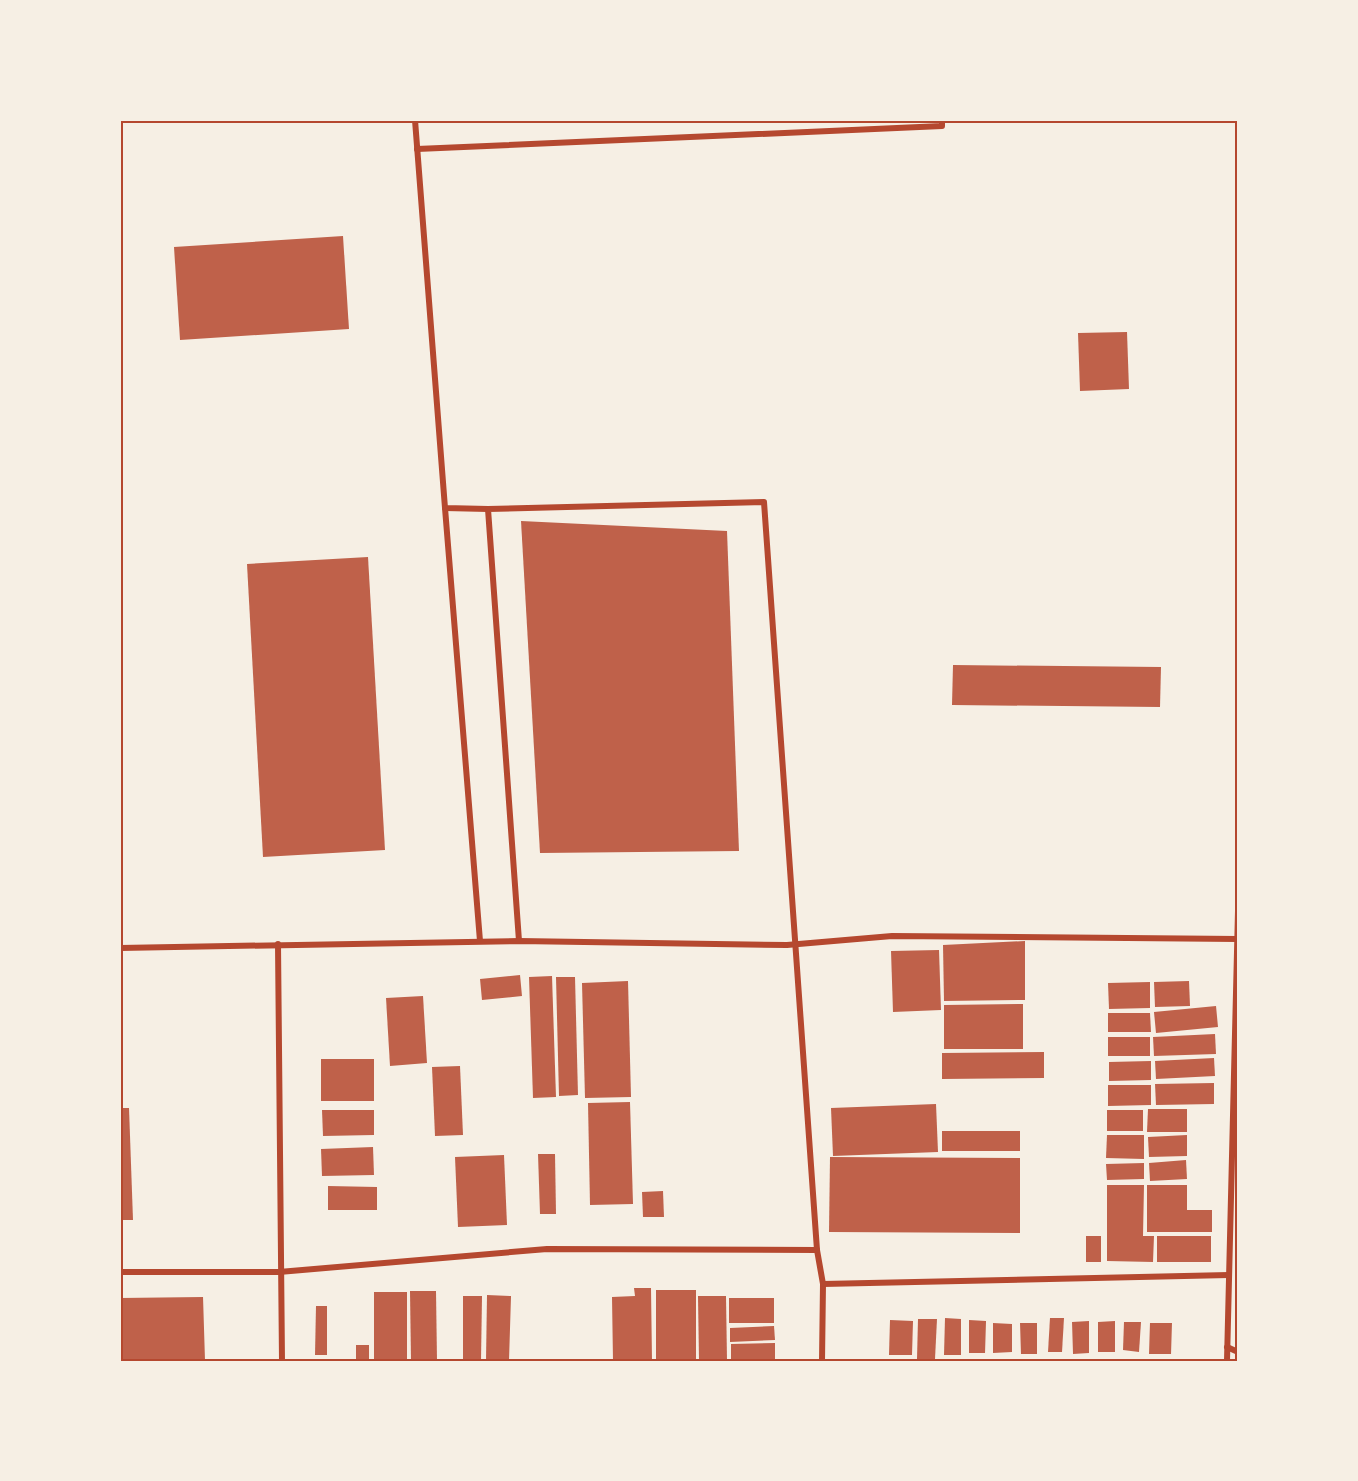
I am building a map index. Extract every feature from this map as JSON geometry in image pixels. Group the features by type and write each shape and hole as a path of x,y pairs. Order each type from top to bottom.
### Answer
{"street":[{"path":"415,120 480,941"},
{"path":"417,149 942,126 942,120"},
{"path":"445,508 488,509 764,502 798,944 818,1250 823,1284 822,1361"},
{"path":"488,509 519,940"},
{"path":"1227,1361 1238,911"},
{"path":"120,948 519,940 798,944 892,936 1237,939"},
{"path":"278,944 279,1272 282,1361"},
{"path":"120,1272 279,1272 547,1249 818,1250"},
{"path":"823,1284 1229,1275"},
{"path":"1227,1347 1238,1352"}],"building":[{"path":"343,236 349,329 180,340 174,247"},
{"path":"1127,332 1129,389 1080,391 1078,333"},
{"path":"521,521 727,531 739,851 540,853"},
{"path":"368,557 385,850 263,857 247,564"},
{"path":"953,665 1161,667 1160,707 952,705"},
{"path":"1025,941 1025,1000 944,1001 943,945"},
{"path":"939,950 941,1010 893,1012 891,951"},
{"path":"520,975 522,996 482,1000 480,979"},
{"path":"552,976 556,1097 533,1098 529,977"},
{"path":"556,977 575,977 578,1095 559,1096"},
{"path":"628,981 631,1097 585,1098 582,983"},
{"path":"1189,981 1190,1006 1155,1007 1154,982"},
{"path":"1150,982 1150,1008 1109,1009 1108,983"},
{"path":"423,996 427,1063 390,1066 386,998"},
{"path":"1023,1004 1023,1049 944,1049 944,1005"},
{"path":"1216,1006 1218,1027 1156,1033 1154,1012"},
{"path":"1108,1013 1150,1013 1151,1032 1108,1032"},
{"path":"1215,1034 1216,1054 1154,1056 1153,1037"},
{"path":"1108,1037 1150,1037 1150,1056 1108,1056"},
{"path":"1044,1052 1044,1078 942,1079 942,1053"},
{"path":"1214,1058 1215,1076 1156,1079 1155,1061"},
{"path":"321,1059 374,1059 374,1101 321,1101"},
{"path":"1151,1061 1151,1080 1109,1081 1109,1062"},
{"path":"460,1066 463,1135 435,1136 432,1067"},
{"path":"1214,1083 1214,1104 1156,1105 1155,1084"},
{"path":"1108,1085 1151,1085 1151,1105 1108,1106"},
{"path":"630,1102 633,1204 590,1205 588,1103"},
{"path":"936,1104 938,1152 833,1156 831,1108"},
{"path":"120,1108 129,1108 133,1220 120,1220"},
{"path":"1148,1109 1187,1109 1187,1132 1147,1132"},
{"path":"322,1110 374,1110 374,1135 323,1136"},
{"path":"1107,1110 1143,1110 1143,1131 1107,1131"},
{"path":"942,1131 1020,1131 1020,1151 942,1151"},
{"path":"1107,1135 1144,1135 1144,1159 1106,1158"},
{"path":"1187,1135 1187,1156 1149,1157 1148,1137"},
{"path":"373,1147 374,1175 322,1176 321,1149"},
{"path":"538,1154 555,1154 556,1214 540,1214"},
{"path":"504,1155 507,1225 458,1227 455,1157"},
{"path":"830,1157 1020,1158 1020,1233 829,1232"},
{"path":"1186,1160 1187,1179 1150,1181 1149,1163"},
{"path":"1144,1163 1144,1179 1107,1180 1106,1164"},
{"path":"1107,1185 1144,1185 1143,1236 1154,1236 1153,1262 1107,1261"},
{"path":"1147,1185 1187,1185 1187,1210 1212,1210 1212,1232 1147,1232"},
{"path":"328,1186 377,1187 377,1210 328,1210"},
{"path":"663,1191 664,1217 643,1217 642,1192"},
{"path":"1086,1236 1101,1236 1101,1262 1086,1262"},
{"path":"1157,1236 1211,1236 1211,1262 1157,1262"},
{"path":"634,1288 651,1288 652,1361 613,1361 612,1297 635,1296"},
{"path":"656,1290 696,1290 696,1361 656,1361"},
{"path":"410,1291 436,1291 437,1361 411,1361"},
{"path":"374,1292 407,1292 407,1361 374,1361"},
{"path":"487,1295 511,1296 509,1361 486,1361"},
{"path":"463,1296 482,1296 481,1361 463,1361"},
{"path":"698,1296 726,1296 727,1361 699,1361"},
{"path":"203,1297 205,1361 120,1361 120,1298"},
{"path":"729,1298 774,1298 774,1323 729,1323"},
{"path":"316,1306 327,1306 327,1355 315,1355"},
{"path":"945,1318 961,1319 961,1355 944,1355"},
{"path":"1050,1318 1064,1318 1062,1352 1048,1352"},
{"path":"918,1319 937,1319 935,1359 917,1359"},
{"path":"890,1320 913,1321 912,1355 889,1355"},
{"path":"969,1320 986,1321 985,1353 969,1353"},
{"path":"1089,1321 1089,1353 1073,1354 1072,1322"},
{"path":"1115,1321 1115,1352 1098,1352 1098,1322"},
{"path":"1124,1322 1141,1322 1139,1352 1123,1350"},
{"path":"993,1323 1012,1324 1012,1352 993,1353"},
{"path":"1020,1323 1037,1323 1037,1354 1021,1354"},
{"path":"1150,1323 1172,1323 1171,1354 1149,1354"},
{"path":"774,1326 775,1340 730,1342 730,1328"},
{"path":"775,1343 775,1361 731,1361 731,1344"},
{"path":"356,1345 369,1345 369,1361 356,1361"}]}
